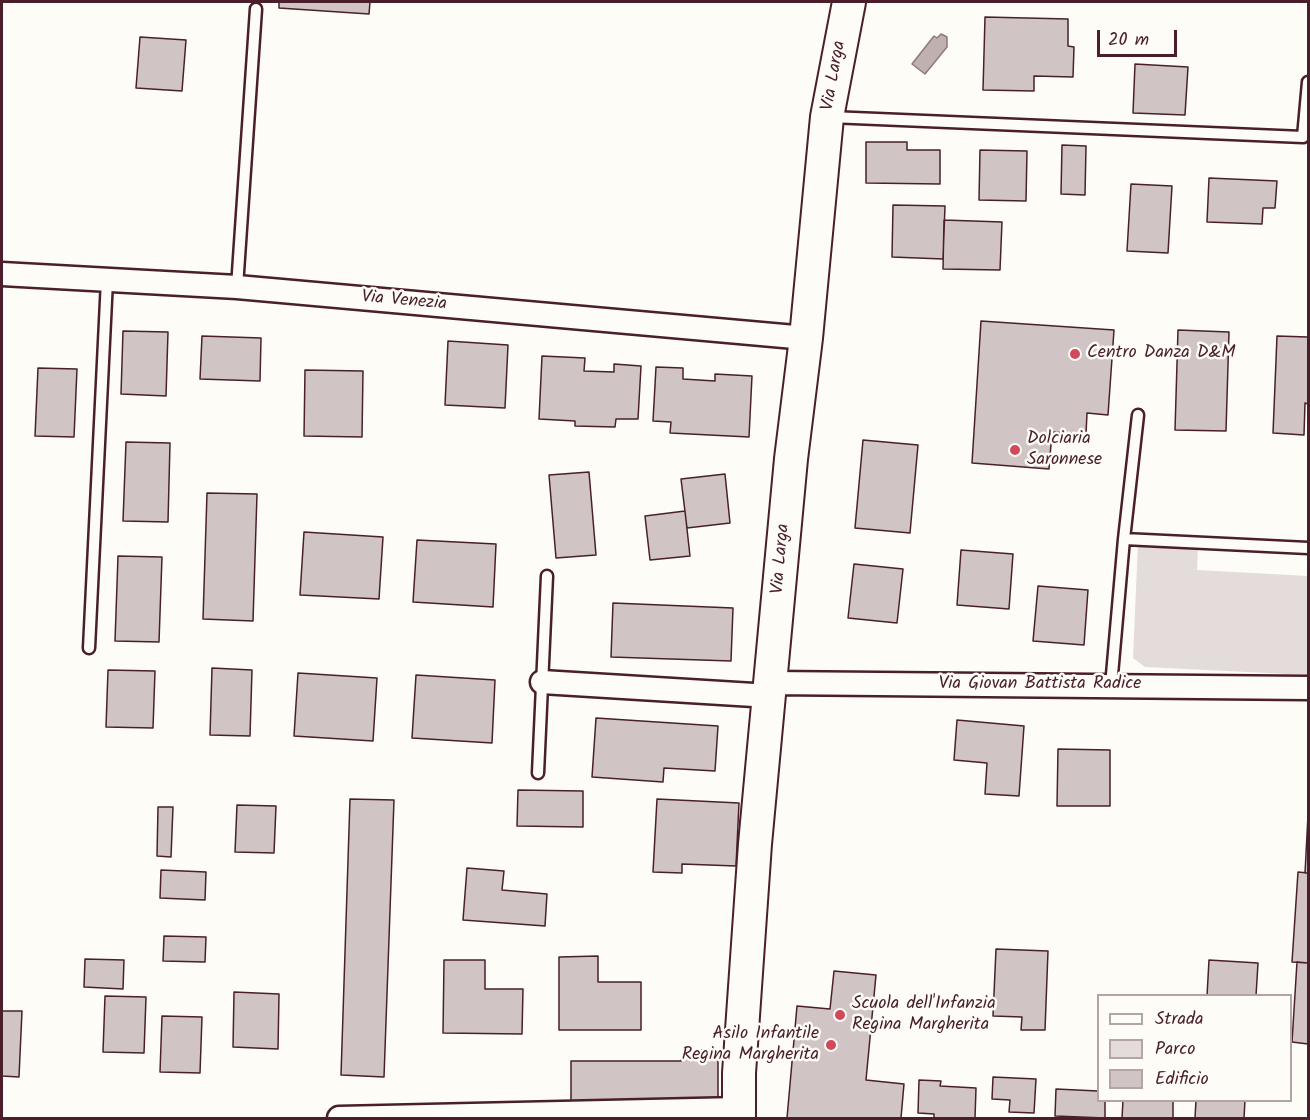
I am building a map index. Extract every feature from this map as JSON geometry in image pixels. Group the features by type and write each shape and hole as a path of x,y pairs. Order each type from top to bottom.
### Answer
{"street":[{"name":"Via Larga","path":"739,1114 739,1073 755,844 791,459 806,338 827,117 849,2"},
{"name":"Via Venezia","path":"2,274 237,287 806,338"},
{"name":"Via Giovan Battista Radice","path":"542,682 770,690 1111,686 1308,688"},
{"path":"339,1119 739,1114"}],"lane":[{"path":"237,287 256,9"},
{"path":"827,117 1303,137 1308,82"},
{"path":"89,648 108,280"},
{"path":"1111,686 1137,415"},
{"path":"1124,539 1308,548"},
{"path":"538,773 547,576"}],"green space":[{"path":"1138,543 1198,546 1197,570 1308,576 1308,675 1145,667 1133,658"}],"shaded area":[{"path":"941,34 947,37 947,47 925,74 912,64 934,36 937,38"}],"building":[{"path":"279,2 370,2 369,14 279,8"},
{"path":"985,17 1068,19 1068,46 1074,47 1073,77 1034,76 1034,91 983,90"},
{"path":"140,37 186,40 182,91 136,88"},
{"path":"1135,64 1188,67 1185,115 1133,113"},
{"path":"866,142 907,142 907,150 940,150 940,184 866,183"},
{"path":"1062,145 1086,146 1085,195 1061,194"},
{"path":"980,150 1027,151 1026,201 979,200"},
{"path":"1209,178 1277,181 1275,208 1263,208 1262,224 1207,222"},
{"path":"1131,184 1172,186 1168,253 1127,251"},
{"path":"893,205 945,206 943,259 892,257"},
{"path":"944,220 1002,222 1000,270 943,269"},
{"path":"981,321 1114,330 1108,415 1087,413 1086,434 1052,432 1049,469 972,463"},
{"path":"1178,330 1229,332 1226,431 1175,430"},
{"path":"123,331 168,332 166,396 121,394"},
{"path":"202,336 261,338 260,381 200,379"},
{"path":"1277,336 1308,337 1308,404 1305,403 1304,435 1273,433"},
{"path":"448,341 508,345 505,408 445,405"},
{"path":"542,356 585,358 584,371 614,372 614,364 641,366 638,419 616,419 615,427 575,426 575,421 539,419"},
{"path":"656,367 683,368 683,379 715,381 715,374 752,376 749,437 670,433 671,422 653,421"},
{"path":"38,368 77,369 74,437 35,436"},
{"path":"305,370 363,371 362,437 304,436"},
{"path":"863,440 918,445 910,533 855,528"},
{"path":"126,442 170,443 168,522 123,521"},
{"path":"589,472 596,555 556,558 549,475"},
{"path":"725,474 730,523 687,528 681,479"},
{"path":"207,493 257,494 253,621 203,619"},
{"path":"685,511 690,556 650,560 645,516"},
{"path":"304,532 383,537 379,599 300,595"},
{"path":"417,540 496,544 493,607 413,602"},
{"path":"961,550 1013,554 1009,609 957,605"},
{"path":"118,556 162,557 159,642 115,641"},
{"path":"854,564 903,569 897,623 848,618"},
{"path":"1038,586 1088,590 1084,645 1033,641"},
{"path":"613,603 733,608 731,661 611,657"},
{"path":"212,668 252,670 250,736 210,735"},
{"path":"108,670 155,671 153,728 106,727"},
{"path":"298,673 377,678 373,741 294,736"},
{"path":"416,675 495,680 492,743 412,738"},
{"path":"596,718 718,726 715,771 664,768 663,782 592,777"},
{"path":"957,720 1024,726 1019,796 985,794 987,763 954,760"},
{"path":"1058,749 1110,750 1110,806 1057,806"},
{"path":"518,790 583,791 583,827 517,826"},
{"path":"350,799 394,800 384,1077 341,1075"},
{"path":"657,799 739,803 736,866 682,864 682,873 653,872"},
{"path":"237,805 276,806 274,853 235,852"},
{"path":"158,807 173,807 171,857 157,856"},
{"path":"1308,815 1308,873 1305,873"},
{"path":"467,868 504,871 502,890 547,894 545,926 463,920"},
{"path":"161,870 206,872 205,900 160,898"},
{"path":"1298,872 1308,873 1308,963 1292,962"},
{"path":"164,936 206,937 205,962 163,961"},
{"path":"996,949 1048,951 1045,1030 1021,1030 1022,1017 993,1016"},
{"path":"598,956 598,982 641,982 641,1030 559,1030 559,957"},
{"path":"85,959 124,960 123,989 84,987"},
{"path":"444,960 485,960 485,989 523,989 522,1034 443,1033"},
{"path":"1209,960 1258,963 1256,994 1207,994"},
{"path":"1297,962 1308,963 1308,1044 1292,1042"},
{"name":"Asilo Infantile Regina Margherita","path":"834,971 876,975 866,1080 904,1084 901,1118 787,1118 797,1006 830,1009"},
{"path":"234,992 279,994 278,1049 233,1047"},
{"path":"105,996 146,997 144,1053 103,1052"},
{"path":"2,1011 22,1011 19,1077 2,1076"},
{"path":"162,1016 202,1017 200,1073 160,1072"},
{"path":"684,1050 718,1050 718,1105 571,1106 571,1061 681,1061"},
{"path":"993,1077 1036,1079 1034,1113 1009,1112 1010,1100 992,1099"},
{"path":"919,1080 941,1081 940,1086 976,1088 975,1118 934,1118 934,1114 918,1113"},
{"path":"1056,1089 1097,1091 1097,1102 1105,1102 1105,1118 1055,1116"},
{"path":"1123,1102 1173,1102 1173,1118 1122,1118"},
{"path":"1196,1102 1245,1102 1244,1118 1195,1118"}],"place":[{"name":"Centro Danza D&M","path":"1075,354"},
{"name":"Dolciaria Saronnese","path":"1015,450"},
{"name":"Scuola dell'Infanzia Regina Margherita","path":"840,1015"},
{"name":"Asilo Infantile Regina Margherita","path":"831,1045"}]}
